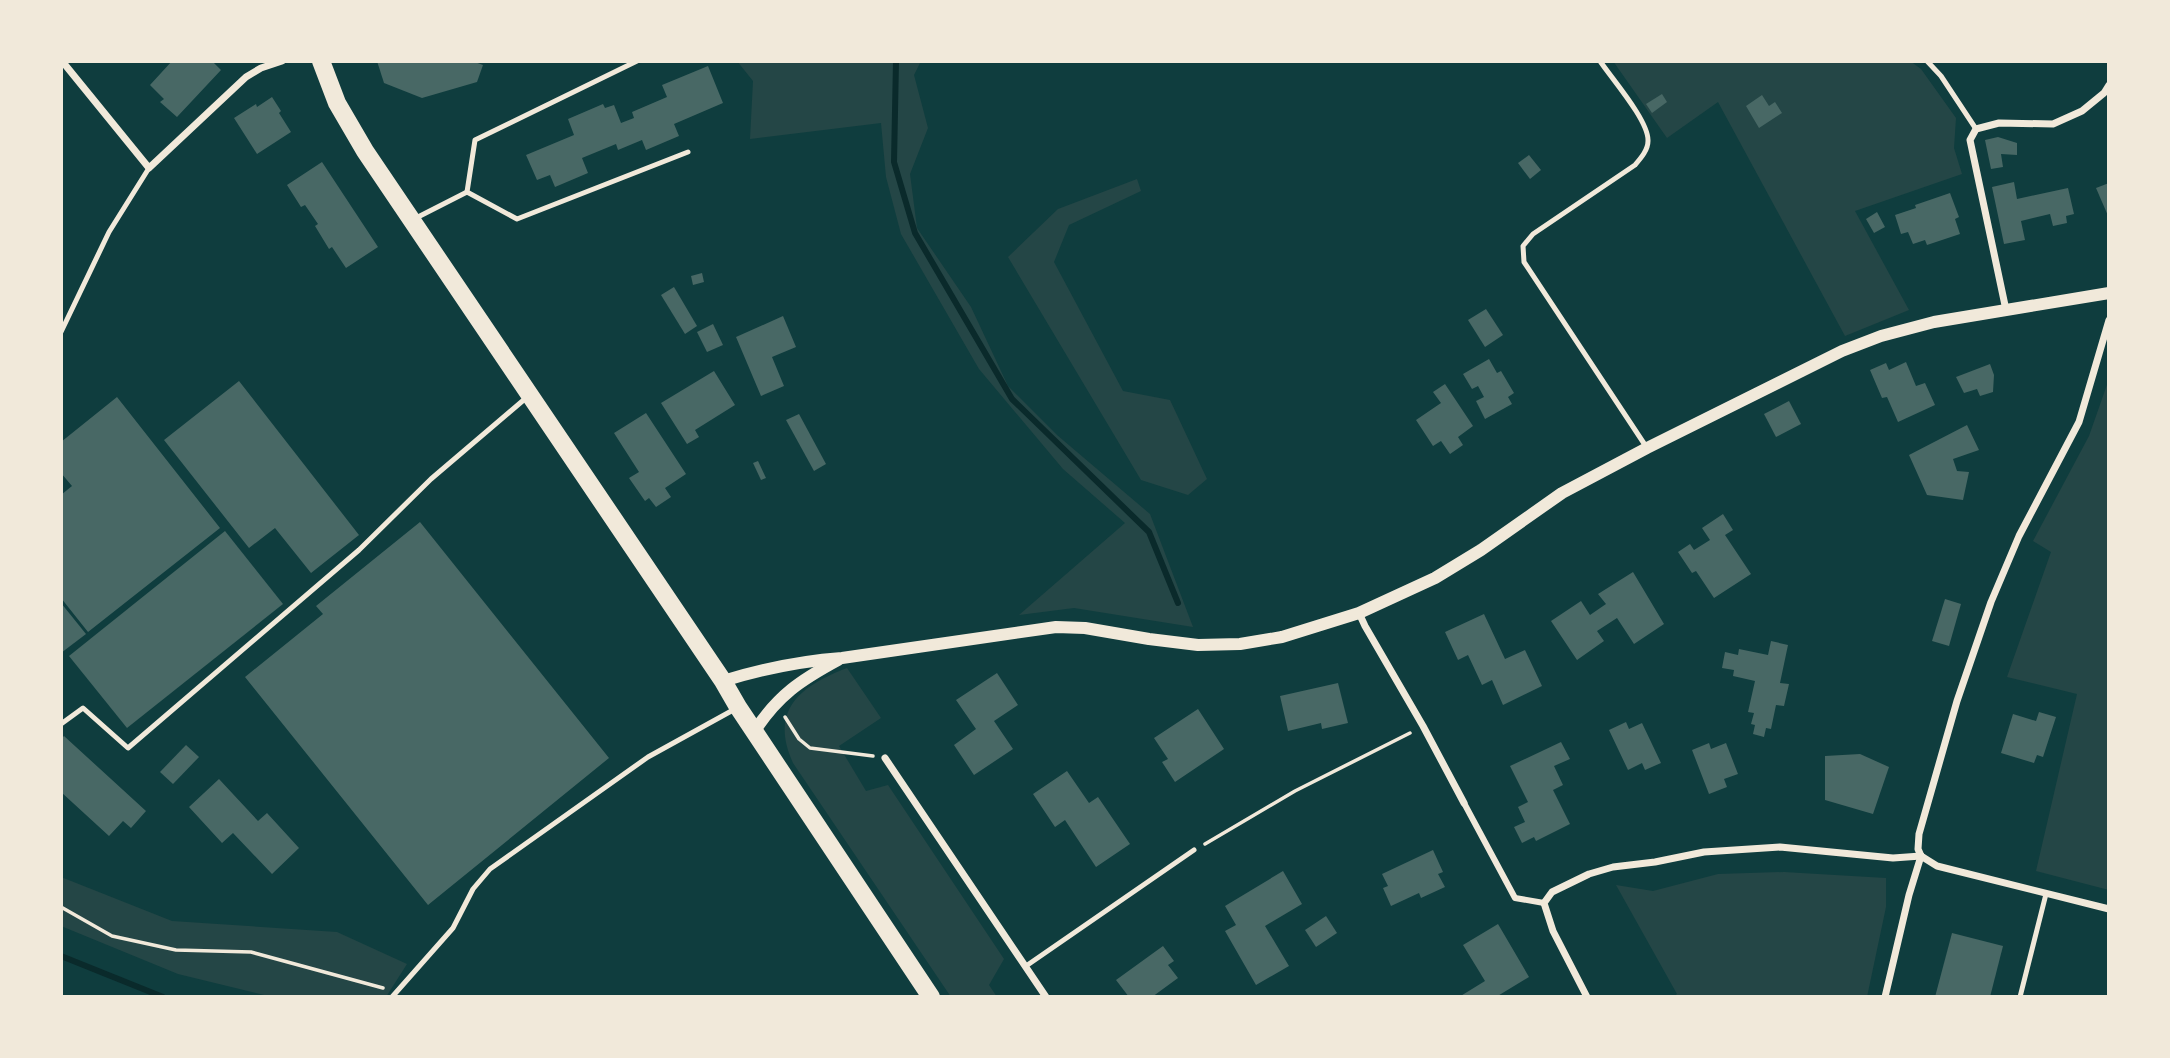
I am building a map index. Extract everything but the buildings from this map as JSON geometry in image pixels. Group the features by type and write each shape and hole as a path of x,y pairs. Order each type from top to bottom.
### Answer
{"main road":[{"path":"321,61 331,90 352,129 723,681 754,732 931,997"}],"street":[{"path":"62,61 149,169 240,82 261,68 282,61"},
{"path":"2007,310 1969,140 1976,128 1999,122 2053,124 2082,111 2104,93 2109,85"},
{"path":"723,681 811,660 842,658 1055,627 1085,628 1198,645 1240,644 1282,637 1359,613 1435,578 1481,550 1562,493 1647,447 1852,347 1934,322 2109,293"},
{"path":"2109,320 2079,422 2010,554 1978,638 1919,834 1918,849 1921,856 1937,866 2109,909"},
{"path":"1359,613 1516,898 1544,903"},
{"path":"754,732 777,700 814,673 842,658"},
{"path":"885,758 1046,997"},
{"path":"1544,903 1552,892 1589,873 1704,852 1780,847 1893,858 1921,856"},
{"path":"1885,997 1906,906 1921,856"},
{"path":"1544,903 1553,931 1587,997"}],"lane":[{"path":"467,192 475,140 637,61"},
{"path":"1600,61 1644,123 1649,142 1635,165 1533,234 1523,246 1524,262 1647,447"},
{"path":"1927,61 1941,76 1976,128"},
{"path":"467,192 517,219 688,152"},
{"path":"61,332 109,232 149,169"},
{"path":"412,220 467,192"},
{"path":"61,724 83,708 128,748 359,550 431,479 530,395"},
{"path":"394,994 453,928 473,889 490,869 648,757 738,707"},
{"path":"1026,966 1194,850"},
{"path":"2020,997 2046,894"}],"path":[{"path":"784,715 799,739 810,748 885,758"},
{"path":"1194,850 1295,791 1423,726"},
{"path":"61,907 112,936 176,950 251,952 394,994"}],"shaded area":[{"path":"737,61 921,61 914,75 928,128 910,174 917,228 971,307 1008,386 1057,435 1150,514 1193,627 1074,608 1019,615 1125,523 1063,469 979,369 901,234 886,177 881,123 750,139 753,81"},
{"path":"1613,61 1910,61 1921,69 1956,118 1954,148 1962,174 1855,211 1909,310 1845,336 1718,102 1667,138"},
{"path":"1137,179 1141,191 1069,225 1054,262 1123,391 1170,400 1207,479 1188,495 1141,480 1008,257 1058,209"},
{"path":"2109,379 2109,890 2036,871 2077,694 2007,677 2051,552 2033,541 2089,436"},
{"path":"847,668 881,718 839,746 866,791 888,785 1004,959 989,985 997,997 951,997 793,763 785,728 787,714 793,702 815,683"},
{"path":"1784,872 1886,878 1886,907 1867,997 1673,997 1677,994 1616,885 1653,891 1718,874"},
{"path":"61,877 172,921 337,932 407,964 386,997 272,997 178,974 61,926"}],"waterway":[{"path":"896,61 894,162 915,233 1012,399 1149,532 1178,603"},
{"path":"61,956 163,997"}]}
